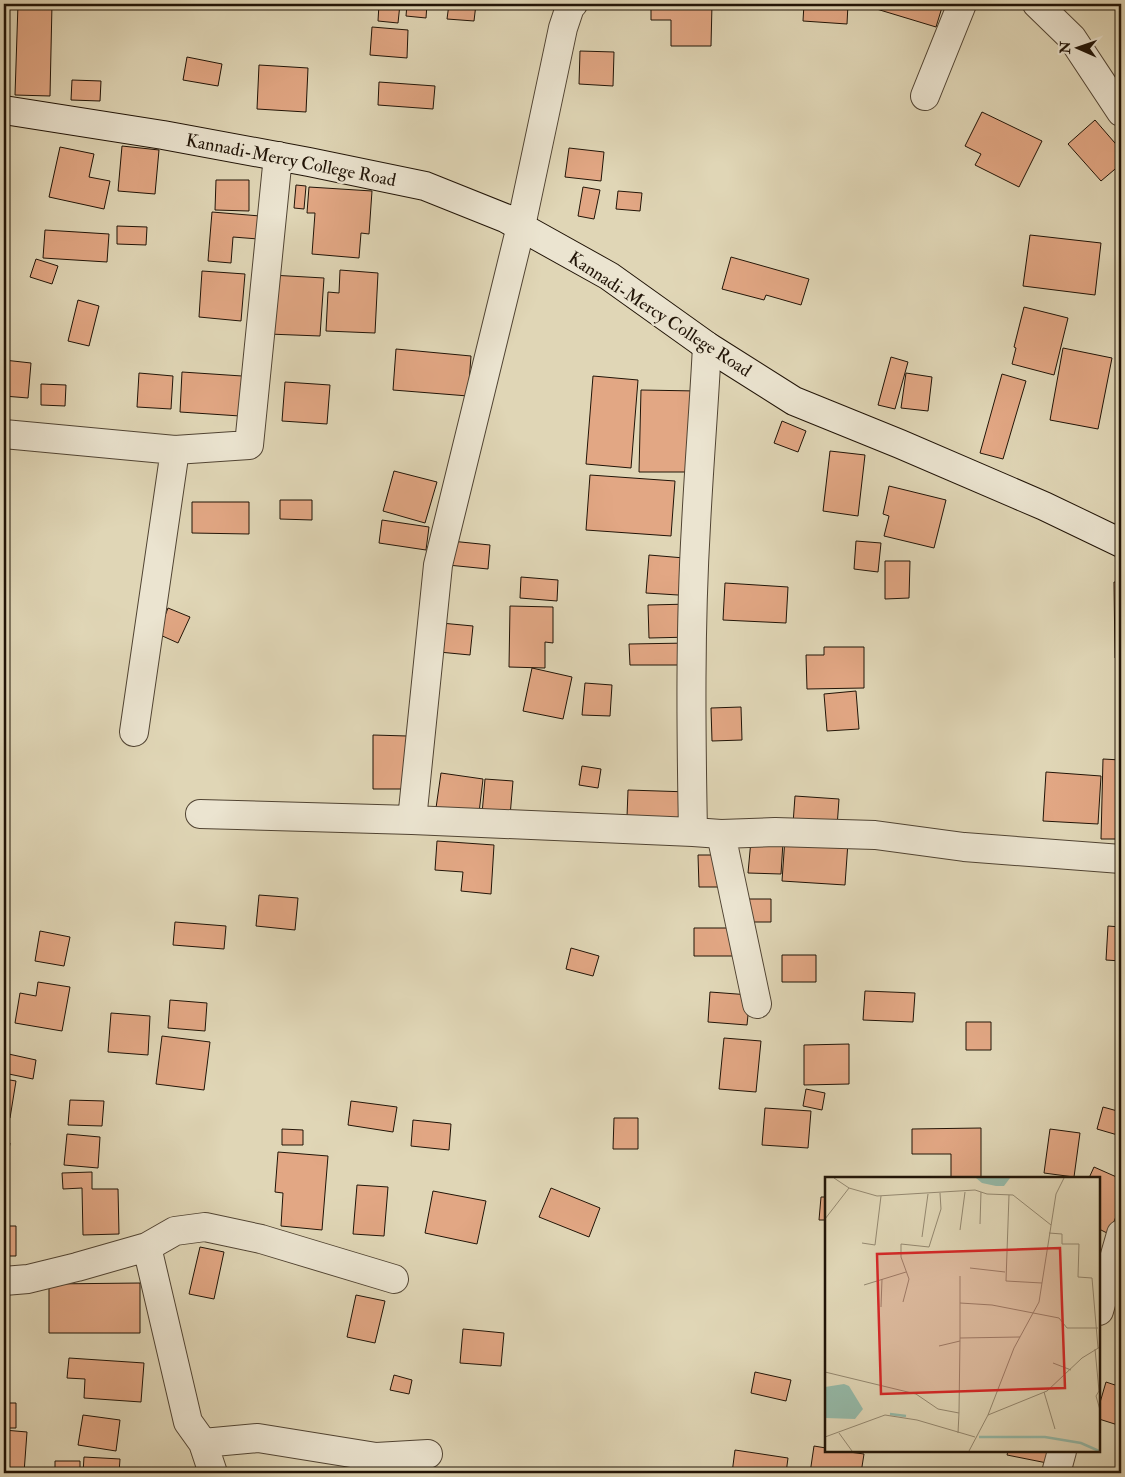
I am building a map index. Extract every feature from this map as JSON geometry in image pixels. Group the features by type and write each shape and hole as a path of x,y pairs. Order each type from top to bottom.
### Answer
{"street":[{"path":"412,820 438,565 521,226 563,28 570,7 573,4"},
{"path":"925,96 962,4"},
{"path":"1037,4 1072,38 1121,112"},
{"name":"Kannadi-Mercy College Road","path":"4,110 163,135 426,186 506,218 610,276 707,346 794,401 1044,506 1121,543"},
{"path":"4,434 175,450 249,444 278,156"},
{"path":"693,832 691,698 693,586 707,346"},
{"path":"134,732 175,450"},
{"path":"200,814 412,820 721,834 775,832 875,834 964,847 1121,859"},
{"path":"721,834 756,1004"},
{"path":"4,1281 28,1279 147,1247 176,1231 205,1227 261,1239 394,1279"},
{"path":"1100,1308 1121,1234"},
{"path":"147,1247 188,1422 203,1444 213,1473"},
{"path":"203,1444 258,1438 376,1457 428,1454"},
{"path":"1056,1473 1062,1452"}],"building":[{"path":"18,4 52,4 50,96 15,95"},
{"path":"379,4 400,4 398,23 378,21"},
{"path":"407,4 427,4 426,18 406,16"},
{"path":"449,4 476,4 474,21 447,19"},
{"path":"651,4 712,4 711,46 671,46 671,20 651,20"},
{"path":"804,4 848,4 847,24 803,21"},
{"path":"860,4 943,4 936,27"},
{"path":"372,27 408,30 407,58 370,55"},
{"path":"580,51 614,52 613,86 579,84"},
{"path":"187,57 222,64 218,86 183,80"},
{"path":"259,65 308,68 306,112 257,109"},
{"path":"72,80 101,81 100,101 71,100"},
{"path":"379,82 435,86 433,109 378,105"},
{"path":"982,112 1042,141 1019,187 975,165 981,154 965,146"},
{"path":"1095,120 1121,150 1121,164 1101,181 1068,144"},
{"path":"122,146 159,150 155,194 118,191"},
{"path":"60,147 94,154 89,177 110,181 104,209 49,197"},
{"path":"569,148 604,152 601,181 565,177"},
{"path":"216,180 249,180 249,211 215,210"},
{"path":"296,185 306,186 304,209 294,208"},
{"path":"309,187 372,191 369,234 361,233 359,258 312,254 315,213 307,213"},
{"path":"583,187 600,190 594,219 578,216"},
{"path":"618,191 642,193 640,211 616,209"},
{"path":"212,212 260,216 258,239 233,237 231,263 208,261"},
{"path":"117,226 147,227 146,245 117,244"},
{"path":"45,230 109,234 107,262 43,258"},
{"path":"1030,235 1101,243 1095,295 1023,286"},
{"path":"731,257 809,279 801,305 766,295 764,300 722,289"},
{"path":"36,259 58,266 52,284 30,277"},
{"path":"340,270 378,273 375,333 326,331 328,292 339,293"},
{"path":"202,271 245,274 241,321 199,317"},
{"path":"271,275 324,278 320,336 268,334"},
{"path":"78,300 99,306 89,346 68,341"},
{"path":"1024,307 1068,318 1054,375 1012,364 1016,348 1014,347"},
{"path":"1063,348 1112,358 1098,429 1050,420"},
{"path":"396,349 471,356 468,396 393,390"},
{"path":"891,357 908,362 895,409 878,405"},
{"path":"4,360 31,363 28,398 4,396"},
{"path":"182,372 242,376 240,416 180,412"},
{"path":"139,373 173,376 171,409 137,407"},
{"path":"906,373 932,377 928,411 901,408"},
{"path":"1002,374 1026,381 1003,459 980,453"},
{"path":"593,376 638,380 631,468 586,464"},
{"path":"285,382 330,385 327,424 282,421"},
{"path":"41,384 66,385 65,406 41,405"},
{"path":"641,390 697,391 689,472 639,472"},
{"path":"782,421 806,431 798,452 774,443"},
{"path":"830,451 865,455 858,516 823,511"},
{"path":"394,471 437,482 425,523 383,511"},
{"path":"590,475 675,481 671,536 586,530"},
{"path":"889,486 946,500 934,548 884,536 889,516 883,514"},
{"path":"280,500 312,500 312,520 280,519"},
{"path":"192,502 249,502 249,534 192,533"},
{"path":"382,520 429,527 426,550 379,543"},
{"path":"451,541 490,545 488,569 448,565"},
{"path":"856,541 881,543 878,572 854,569"},
{"path":"649,555 696,559 694,596 646,593"},
{"path":"885,561 910,561 909,598 885,599"},
{"path":"521,577 558,580 557,601 520,598"},
{"path":"1114,582 1121,582 1121,658 1115,658"},
{"path":"725,583 788,587 786,623 723,620"},
{"path":"691,604 692,637 649,638 648,605"},
{"path":"510,606 553,607 553,643 545,642 545,668 509,667"},
{"path":"168,608 190,617 178,643 158,634"},
{"path":"441,623 473,626 470,655 439,652"},
{"path":"689,643 689,665 630,665 629,644"},
{"path":"824,647 864,647 864,688 807,689 806,655 824,655"},
{"path":"532,668 572,677 563,719 523,711"},
{"path":"585,683 612,685 610,716 582,715"},
{"path":"856,691 859,729 827,731 824,694"},
{"path":"741,707 742,740 712,741 711,708"},
{"path":"373,735 407,736 406,789 373,789"},
{"path":"1103,759 1121,760 1121,839 1101,839"},
{"path":"582,766 601,769 598,788 579,785"},
{"path":"1046,772 1101,776 1098,824 1043,821"},
{"path":"441,773 483,779 478,821 435,815"},
{"path":"485,779 513,781 510,816 482,814"},
{"path":"628,790 689,792 688,819 627,817"},
{"path":"795,796 839,799 837,827 793,824"},
{"path":"785,838 848,842 845,885 782,881"},
{"path":"751,840 783,842 781,874 748,873"},
{"path":"437,841 494,845 491,894 461,891 463,872 435,870"},
{"path":"698,855 718,855 719,887 699,887"},
{"path":"259,895 298,898 295,930 256,926"},
{"path":"748,899 771,899 771,922 748,922"},
{"path":"175,922 226,926 224,949 173,945"},
{"path":"1108,926 1121,927 1121,961 1106,960"},
{"path":"694,928 733,928 733,956 694,956"},
{"path":"40,931 70,937 64,966 35,961"},
{"path":"571,948 599,956 593,976 566,969"},
{"path":"782,955 816,955 816,982 782,982"},
{"path":"38,982 70,987 62,1031 15,1023 20,993 36,996"},
{"path":"865,991 915,993 913,1022 863,1020"},
{"path":"710,992 750,995 747,1025 708,1022"},
{"path":"170,1000 207,1003 205,1031 168,1028"},
{"path":"111,1013 150,1016 148,1055 108,1052"},
{"path":"966,1022 991,1022 991,1050 966,1050"},
{"path":"162,1036 210,1042 204,1090 156,1084"},
{"path":"724,1038 761,1041 756,1092 719,1089"},
{"path":"849,1044 849,1084 804,1085 804,1045"},
{"path":"4,1053 36,1060 33,1079 4,1073"},
{"path":"4,1079 16,1081 10,1118 4,1117"},
{"path":"806,1089 825,1093 822,1110 803,1106"},
{"path":"70,1100 104,1101 102,1126 68,1125"},
{"path":"351,1101 397,1107 393,1132 348,1125"},
{"path":"1103,1107 1121,1112 1121,1136 1097,1129"},
{"path":"765,1108 811,1111 808,1148 762,1145"},
{"path":"614,1118 638,1118 638,1149 613,1149"},
{"path":"413,1120 451,1124 449,1150 411,1146"},
{"path":"981,1128 981,1177 951,1177 951,1154 912,1154 912,1129"},
{"path":"282,1129 303,1130 303,1145 282,1145"},
{"path":"1050,1129 1080,1133 1074,1177 1044,1173"},
{"path":"67,1134 100,1137 98,1168 64,1165"},
{"path":"4,1142 10,1143 4,1184"},
{"path":"278,1152 328,1156 322,1230 281,1226 283,1193 275,1192"},
{"path":"1094,1167 1121,1179 1121,1204 1109,1234 1100,1230 1100,1177 1089,1177"},
{"path":"92,1172 92,1189 118,1189 119,1234 83,1235 82,1188 63,1189 62,1173"},
{"path":"357,1185 388,1187 384,1236 353,1234"},
{"path":"551,1188 600,1208 589,1237 539,1217"},
{"path":"433,1191 486,1201 477,1244 425,1233"},
{"path":"821,1197 825,1197 825,1220 819,1220"},
{"path":"4,1226 16,1226 16,1256 4,1256"},
{"path":"200,1247 224,1252 214,1299 189,1294"},
{"path":"140,1283 140,1333 49,1333 49,1284"},
{"path":"356,1295 385,1301 375,1343 347,1337"},
{"path":"463,1329 504,1333 501,1366 460,1363"},
{"path":"69,1358 144,1363 141,1402 84,1398 85,1379 67,1378"},
{"path":"755,1372 791,1380 786,1401 751,1393"},
{"path":"394,1375 412,1380 409,1394 390,1390"},
{"path":"1106,1382 1121,1387 1121,1426 1100,1419 1100,1403"},
{"path":"4,1403 16,1403 16,1428 4,1428"},
{"path":"83,1415 120,1420 116,1451 78,1445"},
{"path":"4,1430 27,1432 24,1473 4,1472"},
{"path":"814,1446 825,1448 825,1452 864,1454 861,1473 810,1473"},
{"path":"735,1450 788,1458 786,1473 732,1473"},
{"path":"1008,1452 1054,1452 1052,1464 1007,1455"},
{"path":"84,1457 120,1459 119,1473 83,1473"},
{"path":"55,1461 80,1461 80,1473 55,1473"}]}
